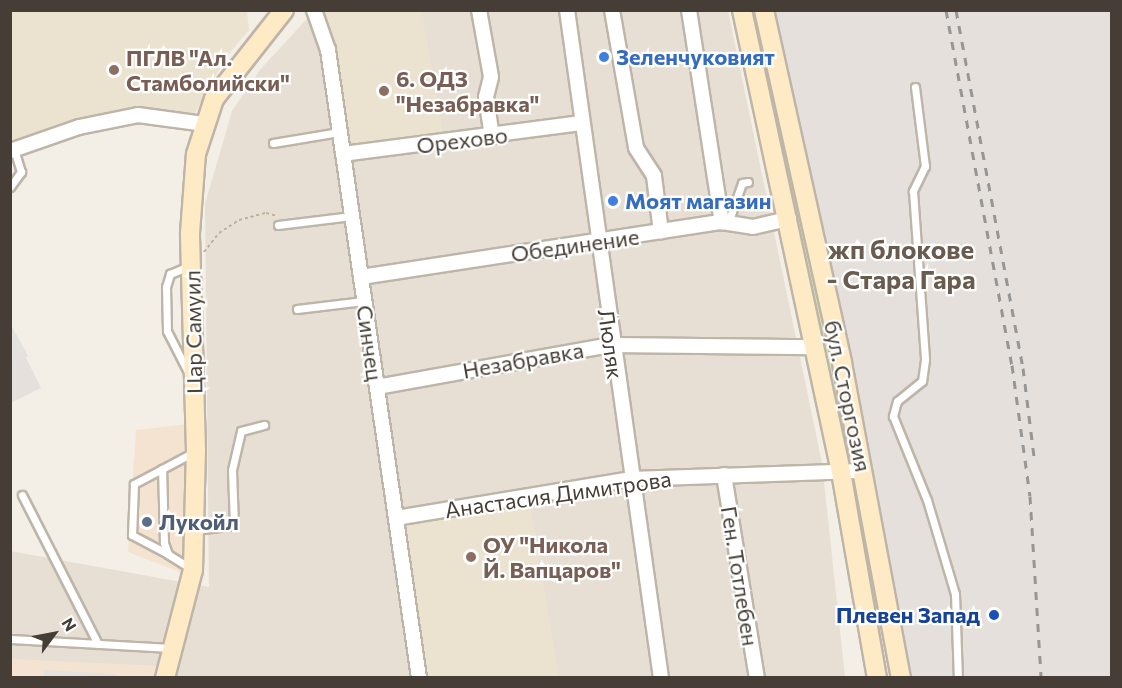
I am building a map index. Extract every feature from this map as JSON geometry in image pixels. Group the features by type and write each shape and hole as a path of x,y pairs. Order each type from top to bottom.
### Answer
{"main road":[{"name":"Цар Самуил","path":"165,678 175,648 193,570 196,450 191,260 192,186 205,124 231,72 284,10"},
{"name":"бул. Сторгозия","path":"742,10 789,219 841,472 877,678"},
{"name":"бул. Сторгозия","path":"764,10 864,471 901,678"}],"street":[{"name":"Синчец","path":"314,10 328,50 419,678"},
{"path":"479,10 491,77 486,97 492,137"},
{"name":"Люляк","path":"567,10 611,345 661,678"},
{"path":"612,10 636,148 654,176 661,232"},
{"path":"689,10 725,223"},
{"path":"12,150 79,127 138,115 205,124"},
{"name":"Орехово","path":"343,154 492,137 582,123"},
{"name":"Обединение","path":"361,277 725,223 753,226 789,219"},
{"name":"Незабравка","path":"377,387 611,345 814,347"},
{"name":"Анастасия Димитрова","path":"396,518 631,479 864,471"},
{"name":"Ген. Тотлебен","path":"724,475 757,678"}],"lane":[{"path":"915,87 925,166 913,191 926,360 922,381 897,401 893,416 927,500 955,594 958,678"},
{"path":"273,143 339,132"},
{"path":"10,187 21,172 12,150"},
{"path":"725,223 742,183 748,182"},
{"path":"278,225 351,216"},
{"path":"191,260 170,274 166,287 168,331 194,384"},
{"path":"297,309 364,301"},
{"path":"195,530 234,525 232,470 241,431 264,425"},
{"path":"193,570 132,535 134,483 196,450"},
{"path":"162,469 168,554"},
{"path":"22,495 98,644"},
{"path":"10,639 175,648"}],"path":[{"path":"191,260 202,254 219,233 252,215 276,212 278,225"}],"shaded area":[{"name":"ПГЛВ \"Ал. Стамболийски\"","path":"11,11 247,11 249,30 227,56 195,113 130,112 11,146"},
{"path":"314,11 728,11 822,463 845,677 11,677 10,551 209,587 205,204 232,111 259,71"},
{"name":"6. ОДЗ \"Незабравка\"","path":"319,11 422,11 444,142 343,154"},
{"path":"772,11 1111,11 1111,677 898,677"},
{"path":"10,323 28,356 11,365 10,365"},
{"path":"10,326 41,388 11,403 10,403"},
{"path":"189,424 185,574 128,552 136,430"},
{"name":"ОУ \"Никола Й. Вапцаров\"","path":"529,496 559,677 419,677 396,518"},
{"path":"11,659 160,666 156,677 11,678"},
{"path":"44,670 116,674 116,677 44,677"}],"green space":[{"path":"749,11 755,11 768,66 850,451 846,452"}],"railway":[{"path":"946,10 1012,365 1030,496 1041,678"},
{"path":"956,10 1023,368 1034,456"}],"place":[{"name":"Зеленчуковият","path":"604,57"},
{"name":"ПГЛВ \"Ал. Стамболийски\"","path":"114,70"},
{"name":"6. ОДЗ \"Незабравка\"","path":"384,91"},
{"name":"Моят магазин","path":"613,201"},
{"name":"Лукойл","path":"147,522"},
{"name":"ОУ \"Никола Й. Вапцаров\"","path":"471,557"},
{"name":"Плевен Запад","path":"994,615"}],"district":[{"name":"жп блокове - Стара Гара","path":"901,264"}]}
